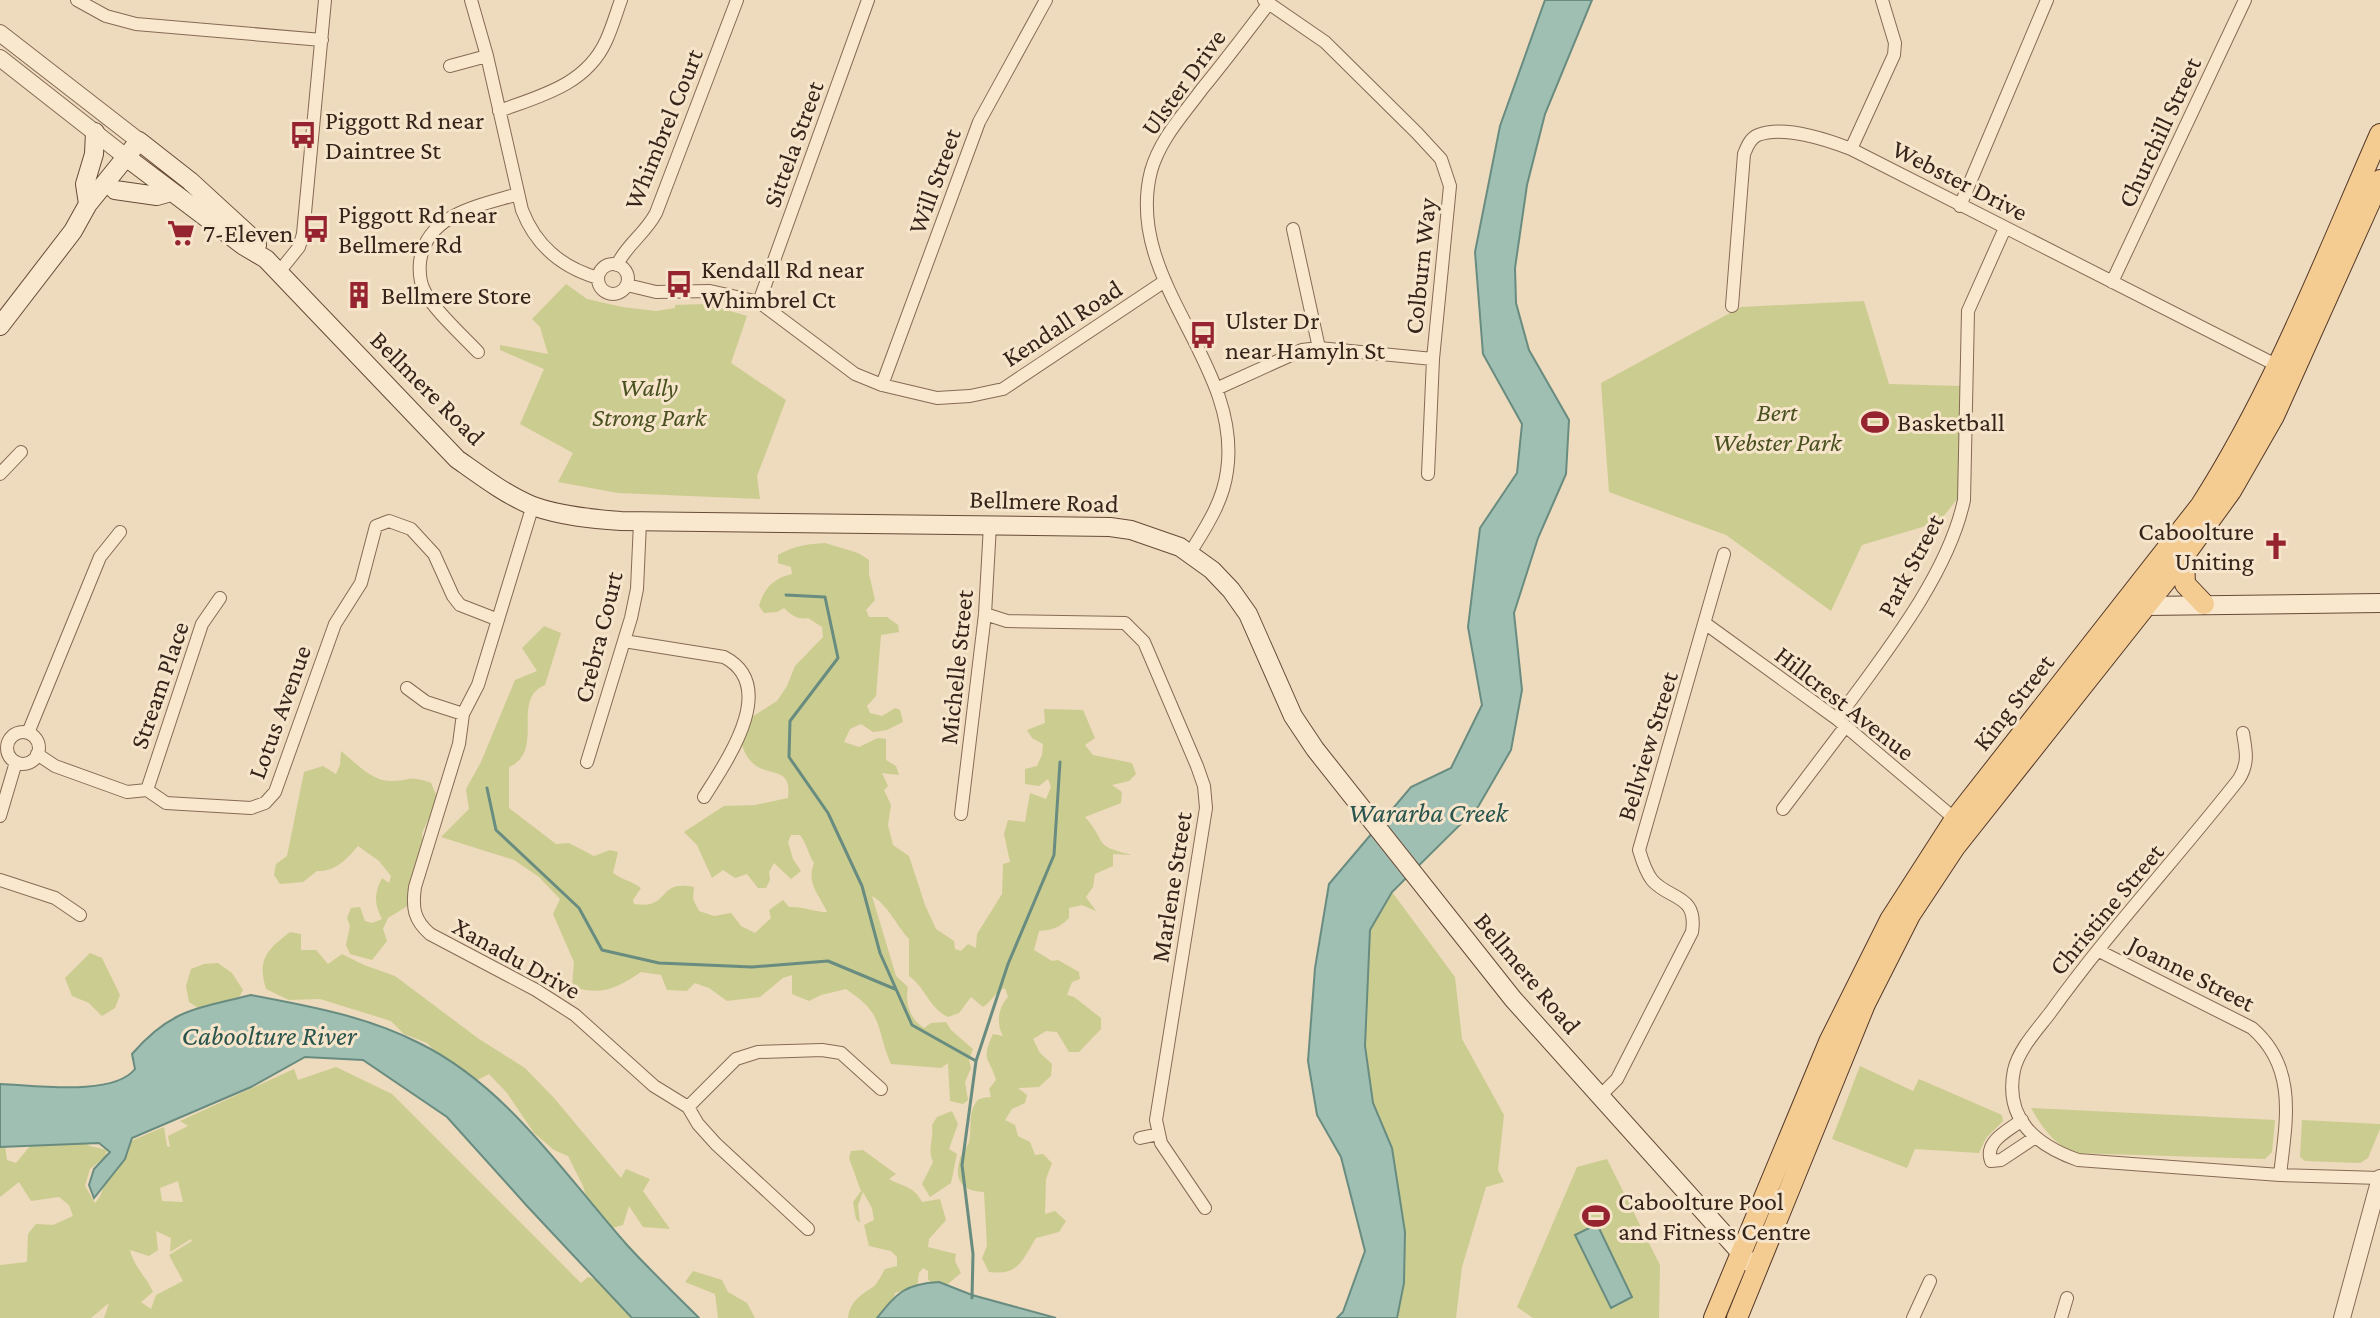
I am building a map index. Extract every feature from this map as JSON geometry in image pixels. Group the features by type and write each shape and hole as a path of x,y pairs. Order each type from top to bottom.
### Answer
{"main road":[{"path":"88,204 85,184 94,154 95,132"},
{"name":"King Street","path":"1714,1318 1851,993 1890,920 1955,819 2138,600 2184,556 2231,491 2274,416 2286,369 2380,134"},
{"path":"0,326 73,231 88,204 144,145"},
{"name":"Bellmere Road","path":"144,145 190,181 251,237 272,266 457,459 494,485 533,505 593,519 640,522 1110,527 1131,530 1190,553 1231,590 1248,614 1293,716 1357,803 1513,999 1757,1269"},
{"path":"73,231 90,219 115,190 131,160"},
{"name":"Bellmere Road","path":"131,160 272,266"},
{"name":"King Street","path":"1737,1318 1865,1004 1910,915 1931,880 2138,600 2201,505 2286,369 2380,180"},
{"path":"115,190 157,196 171,192"},
{"path":"2184,556 2187,588 2204,604"},
{"path":"2138,600 2204,604 2380,603"}],"street":[{"path":"77,0 106,16 136,24 322,40"},
{"path":"272,266 299,247 303,234 325,0"},
{"path":"471,0 518,194 529,225 545,249 569,267 598,278"},
{"path":"499,111 560,89 586,70 605,44 621,0"},
{"name":"Whimbrel Court","path":"617,265 625,250 641,237 656,213 737,0"},
{"name":"Sittela Street","path":"759,302 868,0"},
{"name":"Will Street","path":"882,385 979,122 1046,0"},
{"path":"1851,149 1894,55 1895,43 1882,0"},
{"path":"1960,206 2047,0"},
{"name":"Churchill Street","path":"2112,282 2245,0"},
{"name":"Ulster Drive","path":"1190,553 1219,503 1227,472 1229,446 1225,417 1216,389 1151,244 1147,215 1151,172 1165,137 1266,2"},
{"name":"Colburn Way","path":"1266,2 1325,42 1441,159 1450,186 1433,359 1428,474"},
{"name":"Bellmere Road","path":"0,33 144,145"},
{"path":"450,66 487,56"},
{"name":"Bellmere Road","path":"0,58 131,160"},
{"name":"Webster Drive","path":"1732,306 1744,154 1749,142 1759,134 1811,135 1851,149 2286,369"},
{"path":"478,352 425,294 419,274 422,249 436,227 461,211 518,194"},
{"name":"Park Street","path":"1783,809 1908,621 1959,527 1964,500 1968,311 2005,228"},
{"path":"1293,229 1319,348"},
{"path":"617,265 626,273 627,285 621,292 609,294 602,290 598,278 606,266 617,265"},
{"name":"Kendall Road","path":"627,285 656,292 710,291 759,302 855,374 882,385 937,398 970,396 1003,389 1165,281"},
{"path":"1216,389 1302,350 1319,348 1433,359"},
{"path":"0,474 21,452"},
{"name":"Xanadu Drive","path":"533,505 478,685 463,714 459,744 415,887 412,906 417,923 430,934 536,990 575,1015 654,1086 688,1107 716,1144 808,1229"},
{"name":"Lotus Avenue","path":"37,754 55,766 127,792 147,790 166,803 251,808 265,803 275,792 335,624 361,583 376,526 389,521 411,529 434,554 460,605 496,619"},
{"name":"Crebra Court","path":"587,762 637,589 640,522"},
{"name":"Michelle Street","path":"961,814 985,614 990,525"},
{"path":"28,733 100,557 120,532"},
{"name":"Bellview Street","path":"1599,1097 1617,1079 1692,932 1691,911 1683,899 1654,882 1644,867 1639,850 1724,554"},
{"name":"Stream Place","path":"147,790 202,624 220,598"},
{"name":"Marlene Street","path":"985,614 1007,621 1125,623 1136,631 1144,642 1204,786 1206,808 1156,1120 1171,1162 1205,1208"},
{"name":"Hillcrest Avenue","path":"1706,624 1841,723 1955,819"},
{"path":"624,641 724,657 737,663 745,675 748,705 737,744 704,797"},
{"path":"407,688 426,702 463,714"},
{"path":"19,732 28,733 36,739 37,754 26,763 16,762 7,751 4,740 19,732"},
{"name":"Christine Street","path":"2243,733 2246,768 2069,986 2022,1052 2014,1070 2014,1097 2022,1120 2034,1138 2051,1151 2078,1160 2280,1175 2380,1178"},
{"path":"0,816 16,762"},
{"path":"0,880 55,898 80,915"},
{"name":"Joanne Street","path":"2099,951 2252,1028 2269,1043 2281,1067 2287,1107 2280,1175"},
{"path":"688,1107 736,1059 758,1052 822,1050 841,1053 881,1089"},
{"path":"2022,1120 1991,1144 1988,1153 1991,1161 2001,1160 2034,1138"},
{"path":"1140,1138 1159,1134"},
{"path":"2342,1318 2380,1178"},
{"path":"1913,1318 1930,1281"},
{"path":"2061,1318 2067,1298"}],"green space":[{"name":"Wally Strong Park","path":"566,284 587,299 622,307 656,311 675,308 675,305 707,304 747,316 731,363 786,400 757,476 760,499 618,493 558,482 573,453 520,424 544,369 500,350 500,345 548,354 540,327 532,319"},
{"name":"Bert Webster Park","path":"1864,301 1889,384 1961,386 1958,498 1939,522 1862,545 1831,611 1726,535 1609,492 1601,383 1741,307"},
{"path":"825,543 858,553 869,560 875,600 866,610 869,617 887,617 898,625 899,632 881,635 876,696 867,706 870,713 882,716 895,708 900,710 903,722 887,730 873,732 861,724 850,729 844,742 859,747 878,738 886,739 886,760 896,766 899,775 882,773 888,786 884,790 891,805 888,825 893,845 909,856 936,929 954,941 955,949 961,951 968,944 976,948 977,934 1002,894 1003,864 1010,862 1004,834 1008,820 1025,822 1030,793 1046,799 1051,787 1048,779 1039,786 1025,784 1025,769 1037,766 1043,744 1032,738 1027,730 1045,723 1044,709 1083,710 1095,738 1085,745 1093,755 1132,763 1136,774 1129,781 1112,785 1122,792 1121,803 1085,817 1105,846 1132,855 1113,854 1113,866 1095,874 1093,887 1086,897 1096,911 1082,905 1069,908 1069,918 1062,924 1039,931 1034,950 1079,972 1080,979 1072,982 1067,995 1101,1018 1101,1029 1079,1052 1069,1052 1057,1032 1046,1031 1033,1039 1040,1053 1052,1064 1051,1076 1039,1087 1018,1088 1027,1095 1025,1103 1012,1109 1005,1120 1015,1125 1018,1136 1030,1142 1035,1155 1043,1154 1052,1163 1046,1179 1045,1214 1055,1211 1066,1221 1059,1232 1036,1238 1013,1269 999,1273 989,1272 982,1258 987,1246 984,1192 971,1190 962,1184 958,1167 969,1142 973,1108 978,1100 991,1097 989,1089 996,1080 987,1059 987,1050 993,1034 1003,1036 999,1021 1000,1011 1008,997 1005,988 983,1007 971,997 959,1013 948,1017 941,1013 909,976 909,939 872,896 896,976 908,987 907,999 912,1015 924,1028 931,1023 946,1022 973,1049 969,1060 971,1068 965,1082 968,1100 963,1104 950,1101 948,1063 941,1068 891,1064 873,1014 846,989 809,1001 792,994 792,975 783,978 760,997 727,1001 709,988 695,983 687,991 667,990 661,975 641,972 600,991 572,986 574,962 553,914 560,899 539,877 514,860 441,837 469,809 466,789 481,762 515,680 537,671 522,648 544,626 561,633 545,685 535,692 530,701 525,749 520,759 509,767 509,808 556,844 569,843 594,856 610,850 618,852 613,873 641,888 633,900 634,904 654,903 674,887 694,887 693,899 699,911 714,916 731,913 741,926 755,933 771,918 769,910 783,900 789,907 827,912 814,889 814,863 800,835 791,835 788,842 801,871 791,879 774,863 766,888 758,888 747,874 735,878 723,870 712,878 697,845 684,832 724,806 755,805 788,798 784,777 755,765 741,742 752,717 777,701 795,666 823,637 822,627 784,608 764,613 759,606 771,585 792,574 791,567 778,563 778,555 789,549"},
{"path":"341,751 378,778 431,783 438,799 422,833 424,852 412,876 409,905 388,918 383,929 387,941 372,960 350,954 346,945 350,926 347,918 351,908 360,907 365,921 372,923 382,919 376,894 382,878 389,883 391,876 379,861 358,846 340,864 317,871 303,882 280,884 274,875 276,864 287,856 304,772 323,766 336,774"},
{"path":"1392,892 1455,977 1462,1039 1504,1115 1498,1170 1504,1182 1486,1187 1462,1267 1456,1318 1397,1318 1404,1283 1392,1148 1373,1103 1365,1045 1370,930"},
{"path":"290,932 301,934 301,950 316,950 328,964 342,954 395,976 479,1039 525,1068 621,1178 626,1169 650,1179 643,1191 670,1229 643,1227 629,1206 623,1225 609,1229 591,1211 568,1156 554,1150 534,1133 507,1093 489,1074 468,1085 427,1043 404,1034 391,1021 320,999 289,1000 266,989 263,970 266,956"},
{"path":"90,953 102,958 120,995 115,1008 102,1016 89,1003 72,996 65,978"},
{"path":"218,963 232,973 243,990 237,1001 206,1013 189,1002 186,986 191,969"},
{"path":"1860,1066 1913,1091 1919,1079 2002,1115 2003,1121 1986,1138 1979,1153 1915,1149 1907,1168 1832,1139"},
{"path":"336,1067 392,1094 581,1283 588,1277 604,1282 638,1318 104,1318 109,1303 91,1318 0,1318 0,1265 27,1262 28,1234 36,1224 53,1225 73,1216 69,1205 59,1197 31,1201 19,1182 0,1197 0,1142 4,1139 7,1160 16,1163 35,1140 72,1137 107,1150 105,1157 90,1169 85,1186 95,1203 111,1173 127,1157 131,1141 164,1127 167,1146 170,1147 168,1136 188,1126 180,1121 294,1069 298,1080","holes":["178,1181 183,1202 162,1201 160,1188","156,1231 171,1238 170,1252 192,1241 169,1255 183,1281 156,1295 151,1309 141,1302 153,1292 130,1250 149,1256 158,1250"]},
{"path":"2031,1108 2275,1120 2272,1152 2265,1159 2074,1153 2049,1134"},
{"path":"952,1111 958,1124 949,1149 957,1154 951,1183 930,1197 922,1184 933,1162 932,1125 937,1117"},
{"path":"2302,1120 2380,1124 2380,1129 2368,1158 2360,1163 2305,1161 2300,1157"},
{"path":"863,1150 896,1174 889,1179 912,1190 922,1202 940,1199 946,1220 929,1239 928,1247 956,1254 955,1261 961,1273 943,1288 933,1285 928,1279 928,1271 923,1268 917,1287 895,1293 890,1318 848,1318 854,1303 875,1285 885,1269 897,1266 897,1257 891,1251 869,1246 864,1225 874,1220 872,1208 863,1192 858,1205 860,1223 856,1219 853,1202 861,1191 849,1158 851,1151"},
{"name":"Caboolture Pool and Fitness Centre","path":"1607,1159 1660,1265 1659,1318 1533,1318 1517,1307 1577,1167"},
{"path":"693,1271 722,1280 728,1292 747,1303 755,1318 718,1318 715,1294 685,1282"}],"water":[{"name":"Wararba Creek","path":"1545,0 1592,0 1545,114 1527,185 1515,268 1516,303 1529,350 1569,420 1566,474 1538,538 1514,613 1522,690 1511,750 1478,807 1392,892 1370,930 1365,1046 1373,1103 1392,1148 1405,1232 1404,1283 1397,1318 1337,1318 1343,1312 1365,1251 1341,1157 1317,1115 1308,1061 1315,968 1329,884 1411,787 1451,768 1482,705 1468,627 1480,528 1517,473 1522,424 1483,354 1475,252 1500,126"},
{"name":"Caboolture River","path":"251,995 358,1019 419,1043 451,1061 507,1107 627,1245 699,1318 632,1318 447,1117 363,1060 305,1057 251,1087 132,1138 125,1159 94,1198 89,1185 94,1169 110,1152 99,1143 0,1147 0,1084 72,1087 124,1078 135,1069 132,1054 172,1019 199,1008"},
{"path":"1597,1224 1632,1297 1611,1308 1575,1235"},
{"path":"939,1282 972,1295 1056,1318 877,1318 903,1291"}],"waterway":[{"path":"786,595 825,597 838,658 790,721 789,757 828,813 862,886 880,953 912,1025 976,1061"},
{"path":"972,1298 973,1254 962,1165 976,1061 1008,964 1054,855 1060,762"},
{"path":"487,788 496,830 579,908 602,950 659,963 752,967 828,961 895,989"}],"place":[{"name":"Piggott Rd near Daintree St","path":"303,135"},
{"name":"Piggott Rd near Bellmere Rd","path":"316,229"},
{"name":"7-Eleven","path":"181,233"},
{"name":"Kendall Rd near Whimbrel Ct","path":"679,284"},
{"name":"Bellmere Store","path":"359,295"},
{"name":"Ulster Dr near Hamyln St","path":"1203,335"},
{"name":"Basketball","path":"1875,422"},
{"name":"Caboolture Uniting","path":"2276,546"},
{"name":"Caboolture Pool and Fitness Centre","path":"1596,1216"}]}
